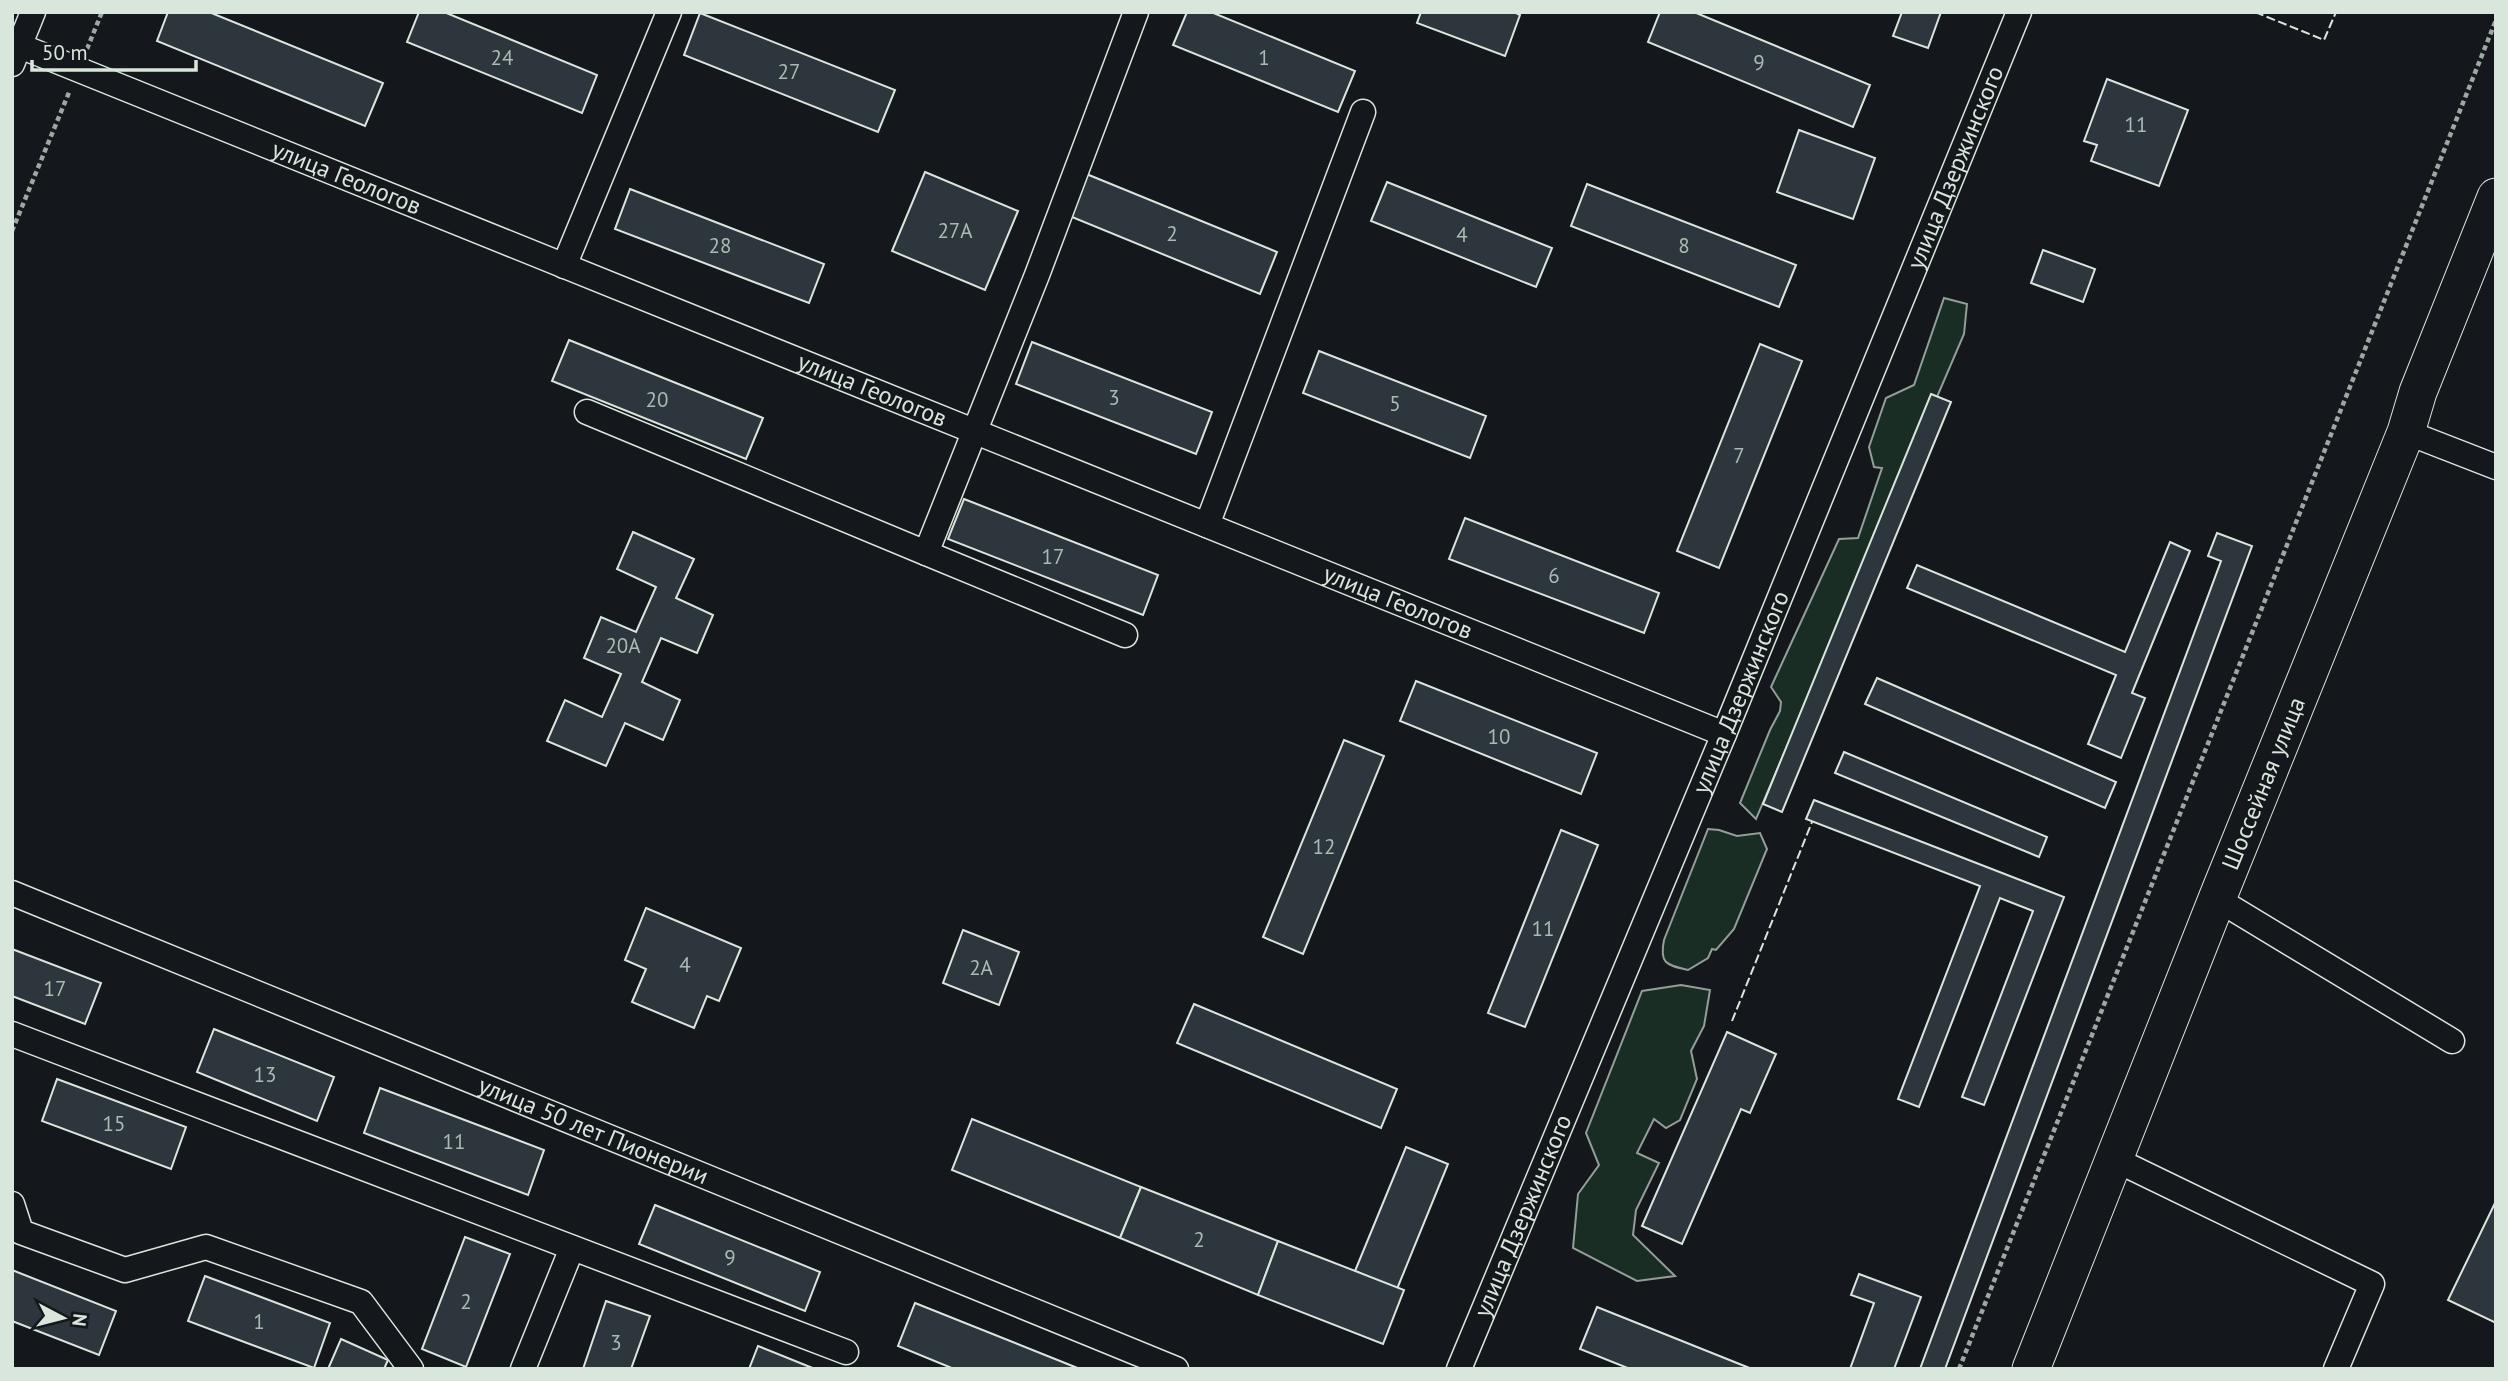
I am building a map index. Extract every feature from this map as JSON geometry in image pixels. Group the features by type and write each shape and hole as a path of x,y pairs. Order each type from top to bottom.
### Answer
{"highway":[{"name":"Шоссейная улица","path":"2031,1369 2406,432 2418,392 2496,197"}],"street":[{"path":"16,55 33,12"},
{"path":"564,266 668,12"},
{"path":"926,553 1037,275 1136,12"},
{"name":"улица Дзержинского","path":"1459,1369 1724,734 2019,12"},
{"name":"улица Геологов","path":"16,55 78,69 1724,734"},
{"path":"1207,525 1363,113"},
{"path":"587,412 1125,635"},
{"path":"2406,432 2496,467"},
{"name":"улица 50 лет Пионерии","path":"12,893 1175,1369"},
{"path":"2217,899 2452,1041"},
{"path":"12,1034 846,1352"},
{"path":"2114,1158 2372,1284 2336,1369"},
{"path":"12,1204 21,1232 125,1270 206,1247 361,1302 411,1369"},
{"path":"523,1369 572,1248"}],"path":[{"path":"12,231 102,12"},
{"path":"1959,1369 2496,20"}],"green space":[{"path":"1944,298 1967,304 1964,334 1756,819 1740,803 1780,711 1781,702 1771,687 1839,539 1858,538 1882,468 1874,467 1869,447 1886,398 1914,385"},
{"path":"1708,829 1737,836 1760,833 1767,849 1734,929 1716,950 1712,949 1708,958 1688,970 1666,962 1663,954 1664,940"},
{"path":"1681,985 1710,990 1704,1026 1691,1051 1697,1079 1680,1120 1666,1128 1654,1119 1637,1153 1659,1163 1636,1210 1633,1235 1675,1276 1637,1281 1573,1248 1578,1194 1599,1165 1586,1133 1642,991"}],"building":[{"path":"168,12 209,12 383,83 365,126 157,41"},
{"path":"419,12 444,12 597,75 582,113 407,42"},
{"path":"1187,12 1211,12 1355,71 1338,112 1173,45"},
{"path":"1421,12 1514,12 1520,15 1505,56 1417,23"},
{"path":"1660,12 1694,12 1870,85 1853,127 1648,42"},
{"path":"1902,12 1941,12 1928,48 1893,36"},
{"path":"700,13 895,90 878,132 684,55"},
{"path":"2107,79 2188,110 2159,186 2091,161 2097,145 2084,141"},
{"path":"1799,130 1875,158 1853,219 1777,192"},
{"path":"925,172 1018,211 985,290 892,251"},
{"path":"1084,173 1277,252 1260,294 1067,215"},
{"path":"1387,182 1552,248 1536,287 1371,221"},
{"path":"1587,184 1796,265 1779,307 1571,226"},
{"path":"630,189 824,264 809,303 615,229"},
{"path":"2043,250 2095,269 2083,302 2031,283"},
{"path":"569,340 763,418 746,459 552,381"},
{"path":"1032,342 1212,412 1196,454 1016,384"},
{"path":"1760,344 1802,361 1719,568 1677,551"},
{"path":"1319,351 1486,416 1470,458 1303,393"},
{"path":"1931,394 1951,402 1782,812 1763,804"},
{"path":"964,499 1158,575 1143,615 948,539"},
{"path":"1465,518 1659,593 1644,633 1449,559"},
{"path":"633,532 694,559 676,598 713,615 697,653 661,638 642,682 680,700 663,740 625,723 606,766 547,741 565,700 602,717 621,674 584,658 601,617 636,632 656,587 617,569"},
{"path":"2217,533 2252,546 1945,1369 1920,1369 2221,561 2208,556"},
{"path":"2170,542 2190,551 2132,693 2145,698 2121,758 2088,744 2116,675 1907,588 1917,565 2125,652"},
{"path":"1877,678 2116,782 2105,808 1865,704"},
{"path":"1416,681 1597,753 1581,794 1400,721"},
{"path":"1344,740 1384,756 1303,954 1263,937"},
{"path":"1844,752 2047,837 2039,857 1835,773"},
{"path":"1814,800 2064,897 1984,1105 1962,1097 2033,911 2000,898 1919,1107 1898,1099 1980,886 1806,819"},
{"path":"1561,830 1598,845 1525,1027 1488,1013"},
{"path":"646,908 741,948 719,1001 707,996 694,1028 632,1002 646,969 625,960"},
{"path":"963,930 1019,952 999,1005 943,983"},
{"path":"12,949 101,983 85,1024 12,996"},
{"path":"1194,1004 1397,1089 1381,1128 1177,1043"},
{"path":"214,1029 334,1077 317,1121 197,1072"},
{"path":"1727,1032 1776,1054 1750,1113 1741,1109 1682,1244 1642,1226"},
{"path":"57,1079 186,1127 171,1169 42,1121"},
{"path":"380,1088 544,1150 528,1195 364,1133"},
{"path":"972,1119 1141,1187 1120,1238 952,1170"},
{"path":"1406,1147 1448,1164 1397,1289 1355,1271"},
{"path":"1141,1187 1278,1241 1258,1295 1120,1238"},
{"path":"2496,1201 2496,1323 2448,1300"},
{"path":"655,1205 820,1272 805,1311 639,1244"},
{"path":"465,1237 510,1254 466,1367 422,1349"},
{"path":"1278,1241 1404,1290 1383,1344 1258,1295"},
{"path":"12,1270 116,1311 99,1355 12,1321"},
{"path":"1859,1274 1921,1297 1894,1369 1850,1369 1874,1303 1851,1295"},
{"path":"205,1276 330,1323 314,1368 188,1321"},
{"path":"606,1301 650,1316 631,1369 583,1369"},
{"path":"915,1303 1080,1369 954,1369 898,1346"},
{"path":"1597,1307 1752,1369 1630,1369 1580,1349"},
{"path":"341,1339 388,1360 384,1369 328,1369"},
{"path":"758,1346 815,1369 749,1369"}],"fence":[{"path":"2255,12 2324,40 2336,12"},
{"path":"1732,1021 1812,822"}]}
